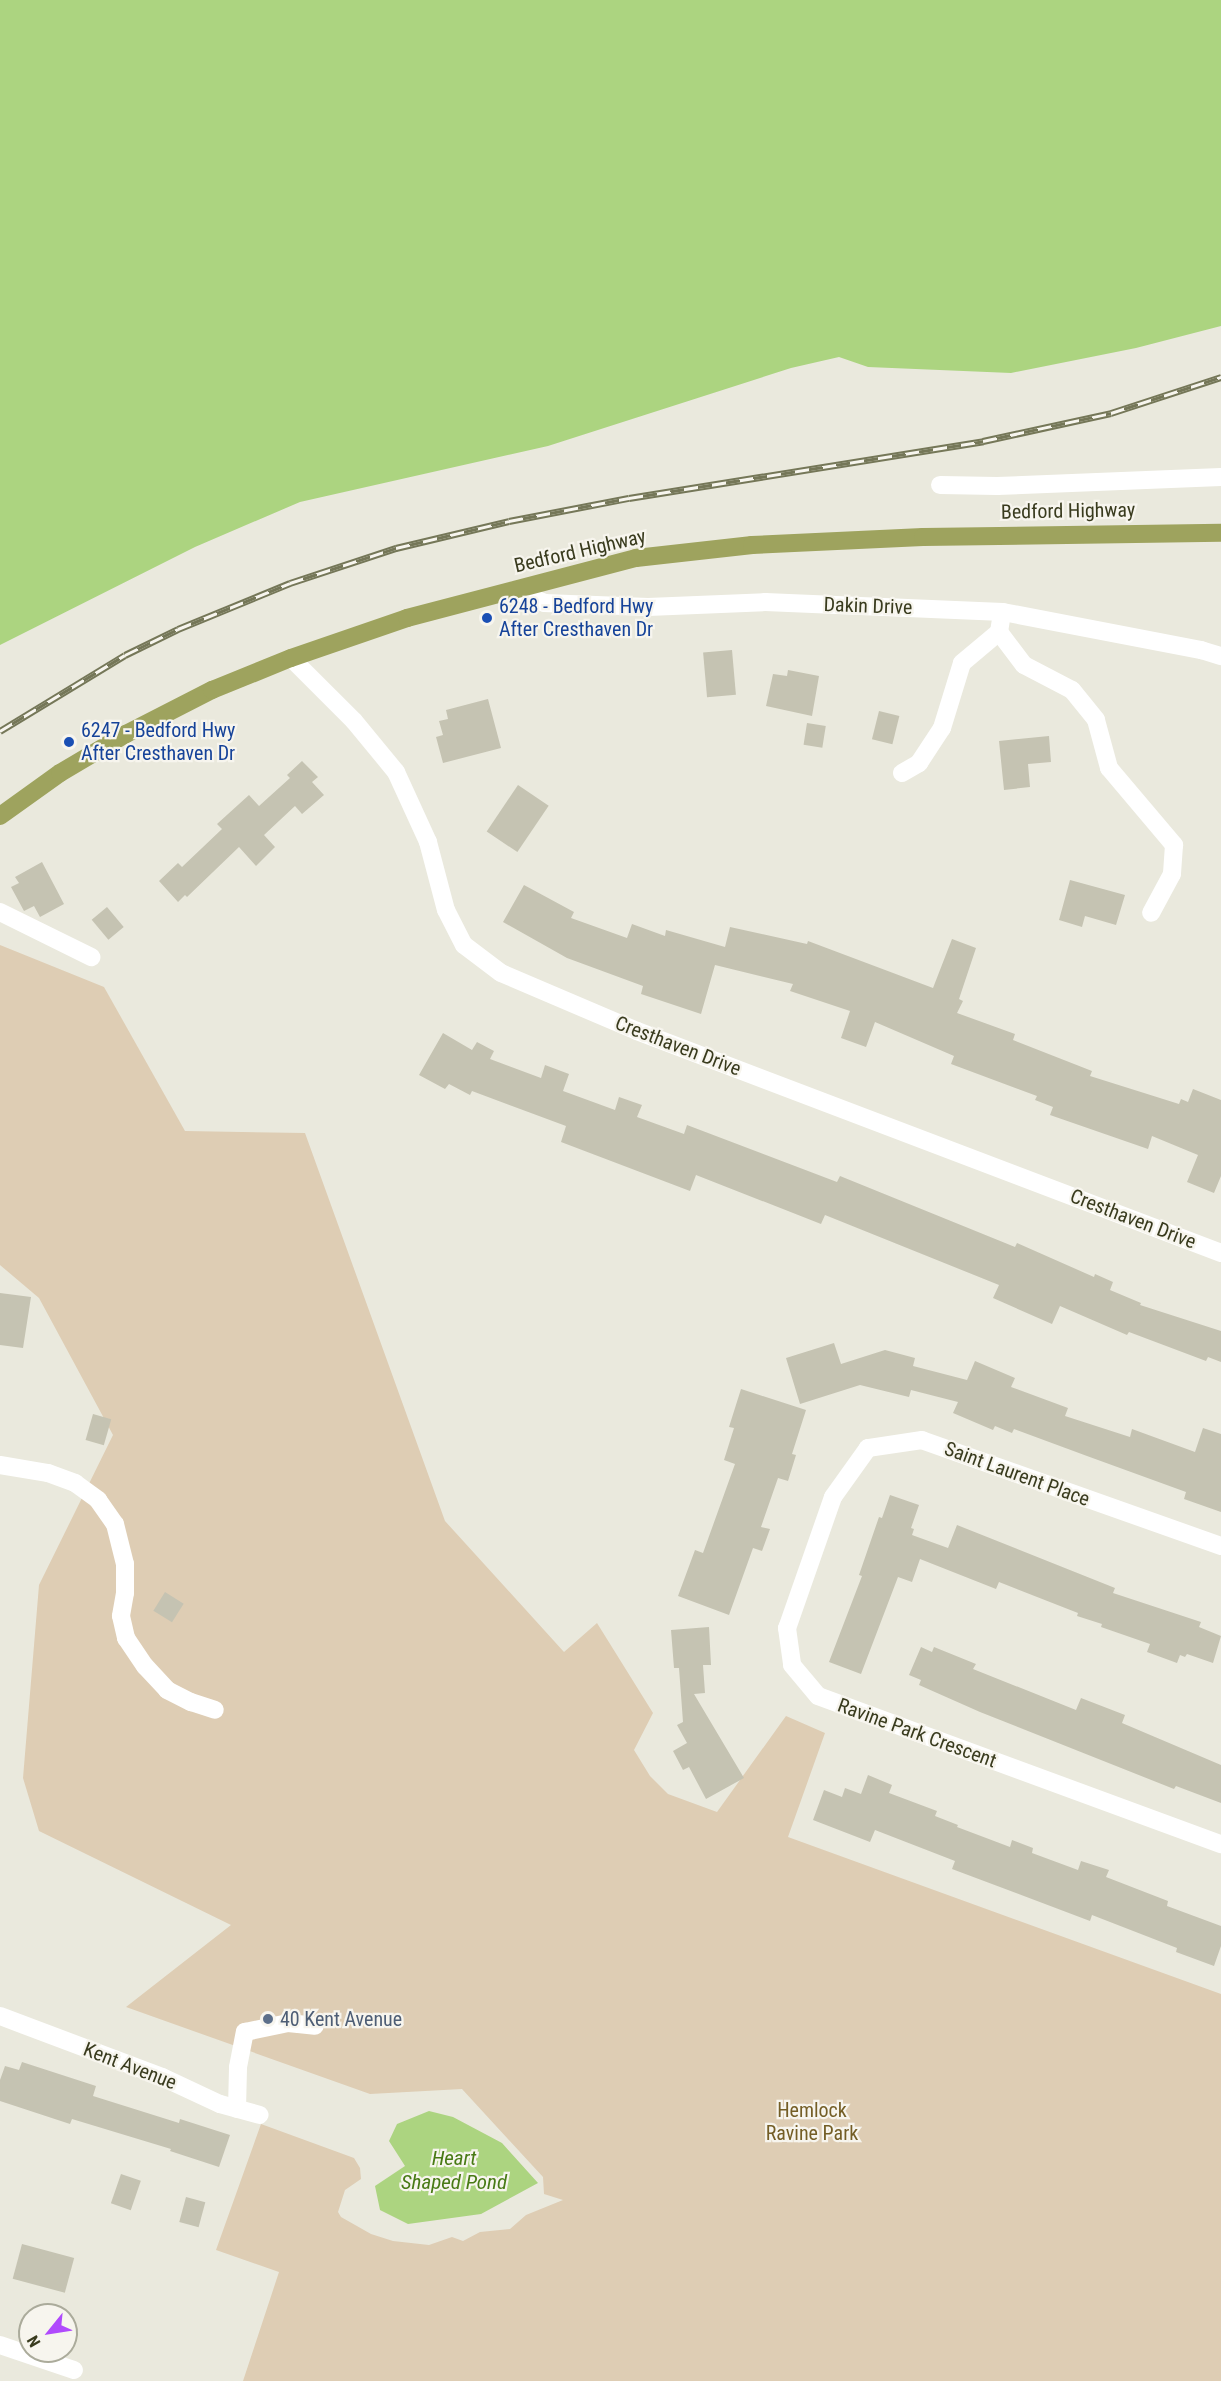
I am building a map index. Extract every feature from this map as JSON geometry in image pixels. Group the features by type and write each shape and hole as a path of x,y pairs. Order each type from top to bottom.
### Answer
{"main road":[{"name":"Bedford Highway","path":"0,816 60,773 126,734 213,690 291,658 407,618 636,558 752,545 1075,533 1221,532"}],"street":[{"path":"940,485 997,486 1221,477"},
{"name":"Dakin Drive","path":"514,590 544,603 648,607 765,602 1003,612 1201,650 1221,656"},
{"path":"903,773 919,764 942,728 962,663 999,632 1003,612"},
{"path":"999,632 1024,664 1072,690 1096,720 1109,768 1174,845 1172,874 1151,912"},
{"name":"Cresthaven Drive","path":"291,658 354,721 396,772 428,842 446,910 464,945 501,973 637,1031 1221,1253"},
{"path":"0,912 91,957"},
{"name":"Saint Laurent Place","path":"833,1497 868,1448 922,1440 1221,1546"},
{"path":"0,1465 48,1473 75,1483 98,1500 115,1524 125,1564 125,1593 121,1616 126,1638 145,1666 167,1690 191,1702 215,1710"},
{"name":"Ravine Park Crescent","path":"833,1497 787,1628 792,1665 818,1696 1221,1844"},
{"name":"Kent Avenue","path":"0,2016 237,2109 260,2115"},
{"path":"237,2109 238,2067 245,2032 288,2022 315,2026"},
{"path":"0,2345 74,2370"}],"green space":[{"name":"Hemlock Ravine Park","path":"0,945 104,987 185,1131 305,1133 445,1521 564,1652 597,1623 653,1713 634,1750 650,1776 668,1794 717,1812 786,1716 825,1733 788,1837 1221,1994 1221,2381 243,2381 279,2272 216,2250 261,2124 354,2158 360,2168 361,2179 345,2190 338,2212 341,2217 371,2234 393,2241 429,2245 452,2237 463,2241 480,2232 510,2229 526,2215 563,2200 544,2194 543,2177 462,2089 370,2094 126,2007 231,1925 39,1831 23,1778 39,1585 113,1435 39,1298 0,1265"}],"water":[{"path":"0,0 1221,0 1221,326 1136,348 1011,373 868,367 839,357 791,368 548,446 300,502 195,547 0,645"},
{"name":"Heart Shaped Pond","path":"429,2111 453,2117 502,2143 538,2183 481,2214 408,2224 380,2210 375,2186 405,2166 389,2141 397,2124"}],"building":[{"path":"732,650 736,695 707,697 703,653"},
{"path":"788,670 819,676 812,716 766,706 773,674 787,676"},
{"path":"488,699 501,748 443,763 436,737 443,735 439,721 448,719 446,710"},
{"path":"879,711 899,716 892,744 872,739"},
{"path":"807,723 826,726 822,748 804,745"},
{"path":"1049,736 1051,762 1028,764 1030,787 1004,790 999,741"},
{"path":"302,761 318,777 312,782 324,795 302,814 295,806 264,835 275,847 256,866 239,847 187,897 185,895 178,902 159,881 178,863 182,867 222,829 217,824 249,795 259,806 290,778 287,775"},
{"path":"518,785 549,806 517,852 487,831"},
{"path":"42,862 64,904 40,917 34,906 24,911 11,887 19,883 15,877"},
{"path":"1070,880 1125,895 1116,925 1085,916 1082,927 1059,920"},
{"path":"524,885 574,912 571,918 627,938 632,924 665,936 666,930 725,947 730,927 807,944 808,941 933,988 952,939 976,948 959,999 963,1001 957,1013 1015,1034 1013,1040 1092,1071 1090,1076 1179,1104 1181,1099 1188,1102 1193,1089 1221,1100 1221,1176 1214,1193 1187,1182 1198,1155 1152,1136 1148,1149 1050,1115 1053,1107 1035,1100 1037,1096 951,1064 954,1056 875,1022 866,1047 841,1038 850,1011 790,991 793,984 715,965 701,1014 641,994 643,986 567,958 503,922"},
{"path":"107,907 124,927 108,940 92,920"},
{"path":"443,1033 472,1050 477,1042 494,1051 490,1059 541,1078 545,1065 569,1074 563,1091 615,1110 619,1097 642,1105 637,1117 684,1134 687,1125 837,1182 840,1176 1015,1247 1017,1243 1094,1277 1095,1274 1113,1282 1110,1290 1141,1303 1140,1305 1221,1331 1221,1362 1208,1357 1206,1361 1129,1332 1127,1335 1060,1306 1052,1324 993,1298 999,1285 825,1215 821,1224 696,1175 690,1191 561,1142 566,1126 472,1091 470,1095 449,1084 445,1089 419,1075"},
{"path":"0,1293 31,1297 23,1348 0,1345"},
{"path":"834,1343 841,1364 885,1350 915,1358 913,1366 967,1380 975,1361 1015,1378 1011,1387 1068,1408 1065,1416 1130,1437 1132,1429 1195,1452 1203,1428 1221,1434 1221,1512 1184,1499 1186,1492 1014,1429 1012,1433 995,1426 993,1430 953,1413 958,1402 911,1390 909,1397 860,1385 800,1404 786,1358"},
{"path":"741,1389 806,1410 792,1454 796,1455 788,1481 778,1478 761,1527 770,1529 762,1551 753,1548 729,1615 678,1596 695,1550 703,1553 735,1464 724,1460 734,1428 729,1427"},
{"path":"93,1414 111,1419 104,1445 86,1440"},
{"path":"890,1495 919,1505 911,1528 914,1529 912,1535 948,1548 957,1525 1115,1588 1113,1593 1201,1622 1199,1627 1221,1636 1213,1663 1187,1654 1185,1657 1180,1655 1177,1663 1147,1652 1150,1644 1101,1627 1102,1624 1077,1616 1078,1613 999,1582 996,1589 920,1559 912,1582 898,1577 861,1674 829,1662 862,1576 859,1575 879,1517 882,1518"},
{"path":"165,1592 184,1604 172,1622 153,1611"},
{"path":"709,1627 711,1665 703,1665 705,1693 694,1694 744,1778 706,1799 689,1767 683,1770 673,1751 687,1743 677,1725 683,1722 679,1668 674,1668 671,1630"},
{"path":"921,1647 932,1652 934,1647 976,1664 973,1669 1076,1710 1081,1698 1125,1715 1122,1723 1221,1765 1221,1803 1176,1786 1174,1789 980,1712 919,1685 921,1680 909,1675"},
{"path":"868,1775 892,1785 889,1793 937,1811 935,1816 958,1825 957,1827 1010,1847 1012,1840 1033,1848 1032,1853 1078,1870 1081,1861 1109,1870 1106,1877 1168,1901 1167,1906 1221,1926 1221,1946 1214,1966 1176,1952 1177,1948 1092,1915 1090,1921 952,1869 955,1861 875,1830 870,1842 813,1820 824,1790 842,1797 845,1788 861,1794"},
{"path":"22,2062 96,2086 93,2096 179,2123 180,2119 230,2135 219,2167 170,2151 171,2149 72,2119 70,2124 0,2101 0,2080 5,2066 19,2070"},
{"path":"121,2174 141,2181 131,2210 111,2203"},
{"path":"186,2197 205,2202 199,2227 179,2222"},
{"path":"22,2244 74,2258 65,2293 13,2279"}],"railway":[{"path":"0,731 125,655 178,629 290,583 396,548 509,521 629,498 983,441 1111,413 1221,377"}],"place":[{"name":"6248 - Bedford Hwy After Cresthaven Dr","path":"487,618"},
{"name":"6247 - Bedford Hwy After Cresthaven Dr","path":"69,742"},
{"name":"40 Kent Avenue","path":"268,2019"}]}
